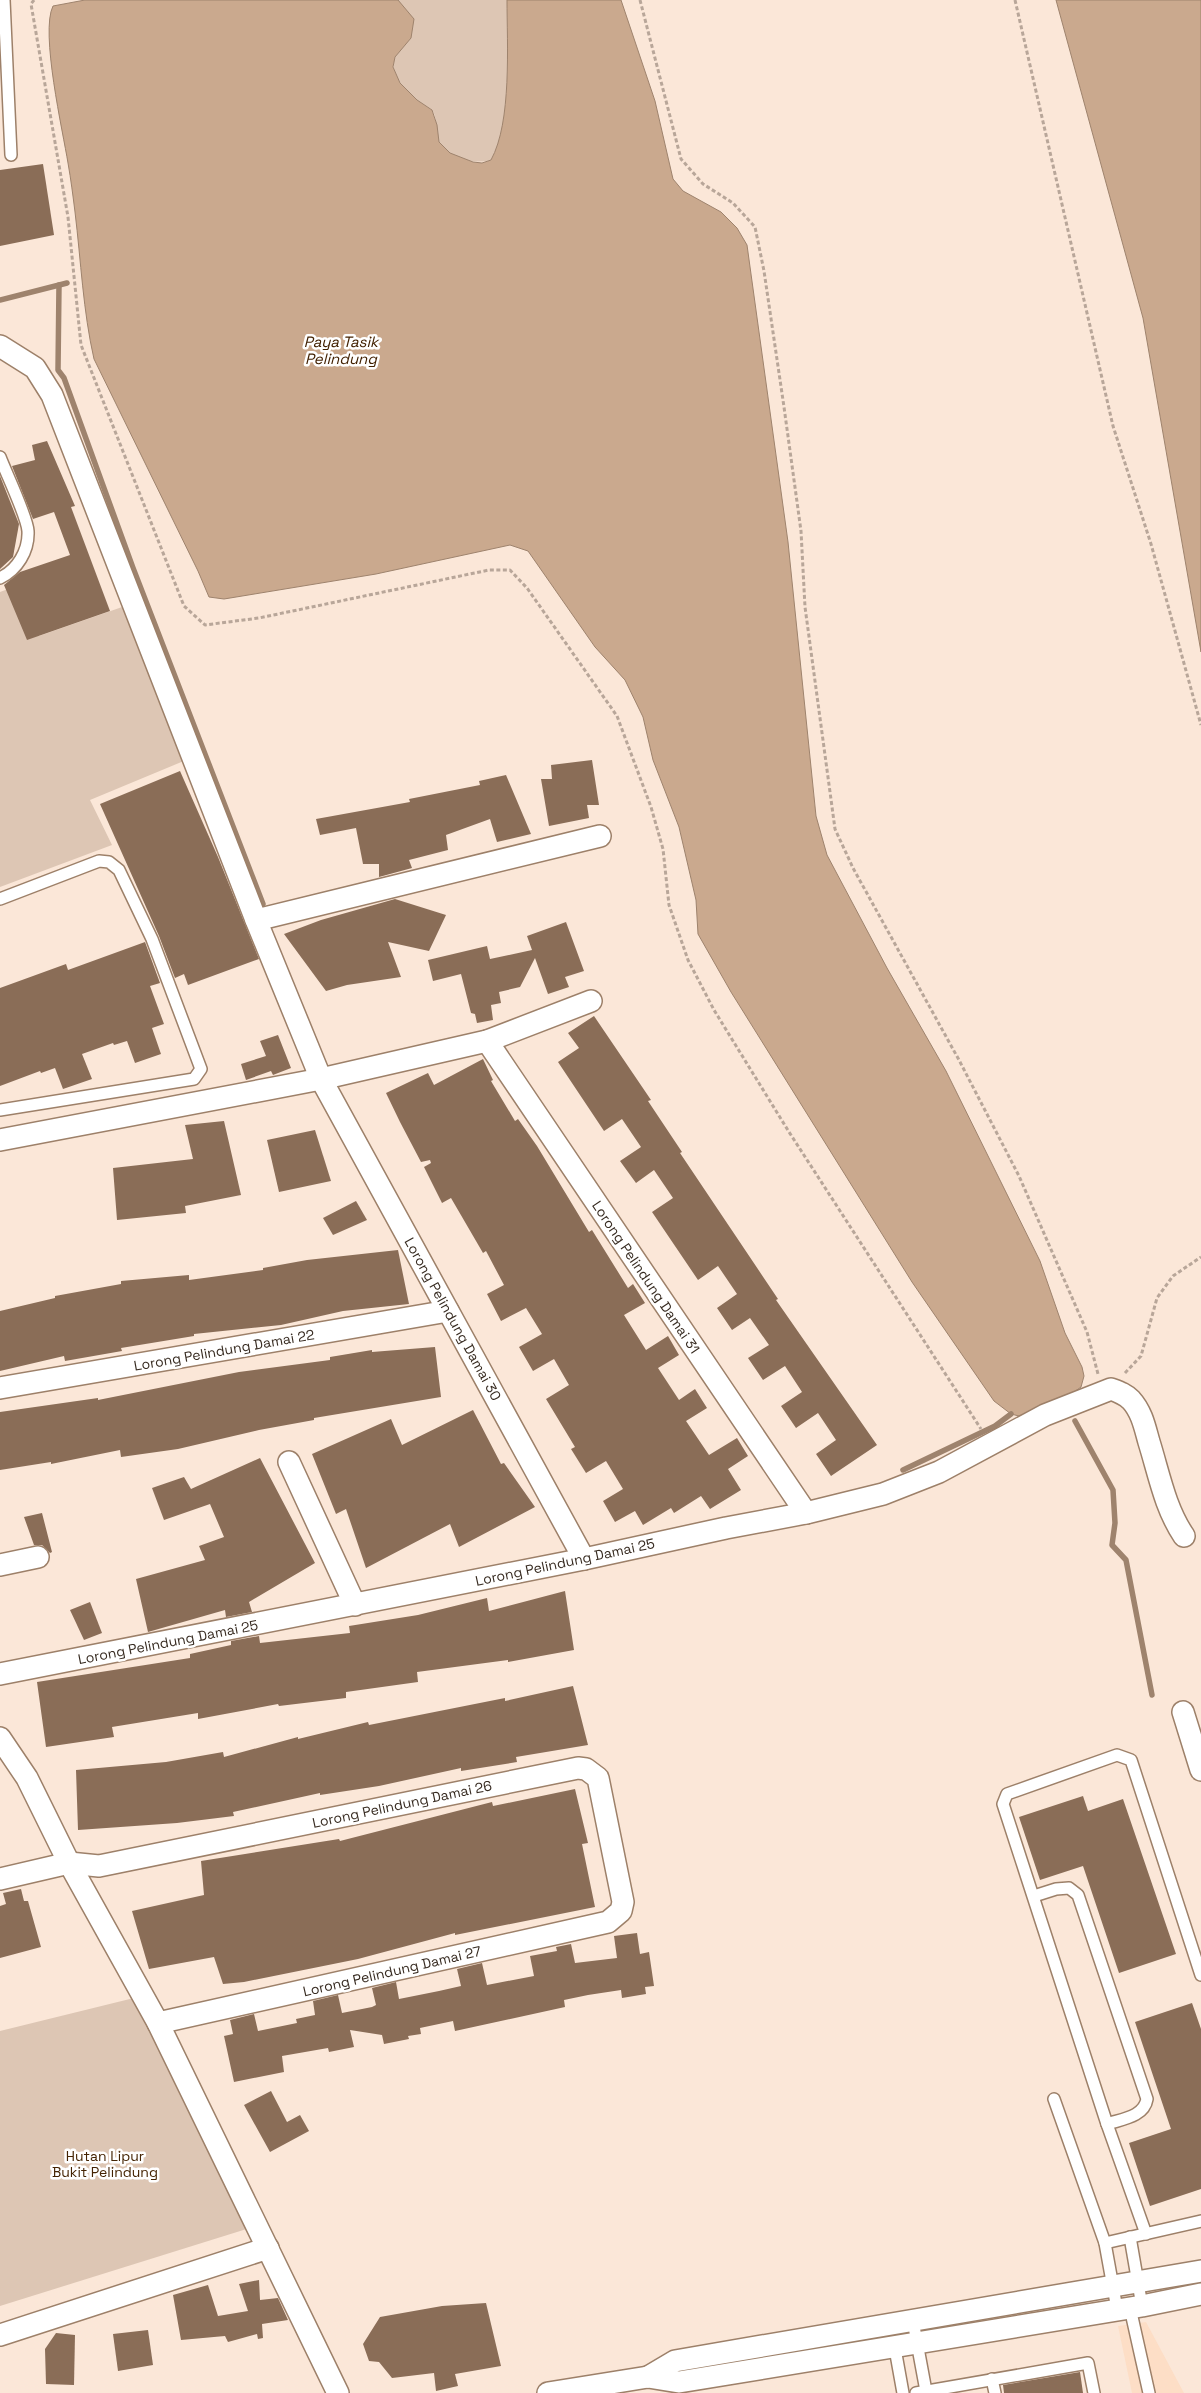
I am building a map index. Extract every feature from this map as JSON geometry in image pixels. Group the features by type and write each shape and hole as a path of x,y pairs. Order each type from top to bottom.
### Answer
{"street":[{"name":"Lorong Pelindung Damai 30","path":"0,346 35,368 52,395 256,920 321,1079 584,1560"},
{"path":"256,920 600,836"},
{"path":"0,1140 321,1079 487,1041 590,1001"},
{"name":"Lorong Pelindung Damai 31","path":"487,1041 806,1513"},
{"name":"Lorong Pelindung Damai 22","path":"0,1388 448,1311"},
{"name":"Lorong Pelindung Damai 25","path":"0,1674 584,1560 726,1528 806,1513 883,1494 939,1472 1045,1415 1111,1389"},
{"path":"1111,1389 1123,1393 1132,1401 1141,1415 1168,1504 1175,1522 1184,1536"},
{"path":"289,1462 355,1605"},
{"path":"0,1565 38,1557"},
{"path":"1183,1712 1201,1770"},
{"path":"1,1741 27,1778 69,1863 158,2023 338,2393"},
{"name":"Lorong Pelindung Damai 26","path":"69,1863 99,1866 578,1768 586,1769 598,1778 623,1902 621,1910"},
{"path":"0,1879 69,1863"},
{"name":"Lorong Pelindung Damai 27","path":"158,2023 608,1922 621,1910"},
{"path":"0,2335 268,2248"},
{"path":"638,2383 675,2361 1201,2271"},
{"path":"548,2393 638,2383 679,2382 1130,2308 1201,2294"}],"lane":[{"path":"4,0 11,155"},
{"path":"0,457 28,528 25,547 16,566 11,573 0,578"},
{"path":"0,899 99,861 109,862 119,870 152,939 201,1069 194,1078 0,1110"},
{"path":"1146,2234 1107,2124 1003,1804 1007,1794 1118,1755 1131,1760 1201,1975"},
{"path":"1034,1896 1056,1889 1069,1888 1078,1895 1147,2099 1146,2106 1138,2114 1107,2124"},
{"path":"1054,2099 1105,2243 1113,2287 1130,2308 1149,2393"},
{"path":"1105,2243 1201,2221"},
{"path":"1130,2237 1138,2283 1130,2308"},
{"path":"913,2321 921,2392 1088,2363 1094,2393"},
{"path":"890,2325 903,2393"},
{"path":"992,2379 995,2393"}],"path":[{"path":"34,0 32,4 68,218 81,346 184,606 205,625 259,618 489,570 510,570 527,588 617,716 651,807 663,849 669,905 688,960 714,1010 789,1132 978,1426"},
{"path":"640,0 681,159 703,184 733,203 754,228 764,271 801,531 804,607 835,829 853,868 959,1060 1026,1193 1087,1332 1098,1372 1091,1398"},
{"path":"1016,0 1113,426 1151,544 1201,726"},
{"path":"1111,1389 1140,1356 1157,1298 1173,1276 1201,1257"}],"shaded area":[{"path":"1146,2322 1184,2393 1132,2393 1118,2326"}],"green space":[{"path":"398,0 507,0 507,82 505,104 498,144 491,160 477,162 462,159 443,148 439,143 436,121 431,109 413,97 399,81 394,68 394,62 396,56 411,38"},
{"path":"16,586 39,636 125,606 191,758 90,800 112,845 0,887 0,592"},
{"name":"Hutan Lipur Bukit Pelindung","path":"138,1997 253,2227 0,2306 0,2031"}],"water":[{"name":"Paya Tasik Pelindung","path":"85,0 398,0 414,19 411,38 395,57 393,67 400,83 417,100 432,110 437,125 439,142 450,153 473,162 482,163 491,160 498,144 502,125 507,82 507,0 621,0 655,101 673,179 683,191 721,212 737,228 747,245 788,542 816,816 827,855 887,968 946,1071 1040,1261 1065,1333 1082,1367 1084,1376 1081,1387 1070,1395 1019,1416 1011,1414 994,1401 912,1282 731,992 698,934 696,900 679,827 653,760 643,717 625,680 595,647 528,551 510,545 376,574 224,599 209,597 94,359 90,341 71,182 54,83 49,37 53,6"},
{"path":"1056,0 1201,0 1201,652 1143,318"}],"building":[{"path":"43,164 54,235 0,246 0,170"},
{"path":"47,441 75,506 71,507 110,611 27,640 4,585 20,572 70,555 54,512 33,519 12,466 35,460 32,445"},
{"path":"0,476 19,524 13,557 0,569"},
{"path":"592,760 599,805 587,805 589,818 549,826 541,779 552,779 551,765"},
{"path":"180,771 218,857 259,959 188,985 184,974 175,978 159,936 100,804"},
{"path":"506,775 531,834 497,842 490,819 446,835 448,850 409,860 412,868 379,877 379,864 363,864 356,828 320,835 316,819 410,802 409,799 480,785 479,781"},
{"path":"395,899 446,915 429,951 388,942 401,977 347,985 326,991 284,934 321,920"},
{"path":"566,922 584,971 565,977 569,987 548,994 535,958 520,987 499,992 501,1003 491,1005 493,1020 477,1023 475,1014 471,1013 461,974 433,981 428,960 487,946 490,959 532,950 527,936"},
{"path":"145,942 160,983 150,986 164,1024 152,1028 161,1054 135,1063 127,1041 114,1045 113,1043 82,1054 92,1079 63,1089 55,1068 41,1073 40,1071 0,1086 0,988 66,964 68,970"},
{"path":"594,1016 651,1100 648,1101 682,1152 680,1153 778,1299 776,1300 877,1445 831,1476 816,1454 836,1440 818,1413 796,1428 781,1406 802,1392 785,1366 763,1380 748,1358 769,1345 750,1318 732,1330 717,1308 737,1294 718,1266 698,1280 652,1212 673,1198 654,1170 636,1183 620,1161 641,1147 622,1119 604,1131 558,1062 579,1048 568,1033"},
{"path":"278,1035 291,1068 273,1075 271,1071 246,1080 241,1064 266,1056 260,1041"},
{"path":"483,1059 493,1080 491,1081 515,1121 518,1119 537,1146 589,1232 592,1230 628,1288 633,1284 645,1303 624,1315 646,1350 668,1336 679,1355 658,1368 679,1400 695,1389 707,1408 686,1421 709,1455 737,1438 748,1456 728,1469 741,1490 710,1509 701,1496 674,1513 671,1508 643,1525 635,1511 615,1522 603,1501 623,1489 606,1461 586,1473 571,1449 575,1447 546,1399 569,1385 554,1359 533,1371 519,1347 542,1334 526,1308 501,1321 487,1294 504,1285 486,1251 483,1253 451,1198 442,1203 424,1167 431,1163 430,1160 421,1162 386,1093 428,1073 434,1085"},
{"path":"224,1121 241,1195 185,1206 186,1213 117,1220 113,1168 193,1159 185,1125"},
{"path":"315,1130 331,1181 279,1192 267,1140"},
{"path":"356,1201 367,1220 333,1235 323,1218"},
{"path":"398,1250 409,1304 343,1311 281,1325 194,1334 194,1336 121,1348 122,1351 65,1361 64,1356 0,1371 0,1311 55,1298 55,1296 121,1284 121,1281 189,1275 189,1280 263,1270 263,1268 307,1260"},
{"path":"435,1347 441,1397 314,1418 314,1420 259,1430 178,1449 121,1457 120,1450 51,1464 51,1462 0,1470 0,1412 98,1398 98,1400 239,1372 330,1360 330,1357 372,1350 372,1352"},
{"path":"473,1410 501,1464 504,1463 535,1507 459,1547 450,1524 366,1568 346,1509 336,1514 312,1454 391,1419 402,1445"},
{"path":"260,1458 315,1563 249,1602 252,1612 226,1617 225,1610 148,1632 136,1579 205,1560 199,1546 224,1537 210,1504 164,1520 152,1488 184,1477 191,1489"},
{"path":"42,1513 52,1552 50,1553 42,1545 34,1545 24,1517"},
{"path":"565,1591 574,1650 508,1662 508,1660 417,1672 418,1682 346,1692 346,1698 279,1706 278,1704 198,1719 198,1713 112,1727 114,1737 46,1747 37,1682 190,1658 190,1654 231,1645 231,1641 259,1636 260,1643 350,1633 349,1626 418,1615 487,1598 489,1611"},
{"path":"90,1602 102,1633 84,1640 70,1610"},
{"path":"573,1686 588,1745 516,1757 517,1762 461,1771 461,1768 379,1786 320,1795 320,1793 233,1812 234,1816 177,1823 78,1830 76,1770 166,1762 223,1752 224,1757 298,1737 298,1739 368,1722 369,1725 505,1698 505,1701"},
{"path":"575,1789 588,1843 582,1844 595,1907 455,1935 455,1933 358,1959 244,1982 223,1984 214,1957 149,1969 132,1911 204,1895 201,1861 339,1839 340,1841 492,1802 493,1806"},
{"path":"1083,1796 1088,1811 1123,1799 1176,1954 1119,1973 1083,1866 1040,1880 1019,1817"},
{"path":"21,1889 24,1901 28,1901 41,1947 0,1958 0,1906 6,1904 3,1893"},
{"path":"637,1933 640,1954 649,1952 654,1986 645,1987 646,1994 622,1998 621,1990 588,1995 564,2000 565,2007 455,2031 453,2021 420,2028 421,2034 408,2036 409,2039 384,2044 382,2035 350,2030 354,2047 329,2052 328,2048 282,2056 284,2072 234,2082 224,2036 233,2034 230,2020 254,2014 258,2031 297,2023 296,2019 315,2015 313,2001 338,1995 342,2013 372,2007 376,2005 372,1988 396,1982 399,1999 461,1986 457,1969 482,1963 487,1985 534,1976 530,1956 557,1951 556,1947 571,1944 575,1963 617,1958 614,1936"},
{"path":"1192,2003 1201,2029 1201,2189 1150,2206 1129,2143 1171,2129 1135,2022"},
{"path":"271,2091 287,2122 300,2115 309,2131 270,2152 244,2105"},
{"path":"259,2280 260,2300 278,2298 288,2320 262,2324 263,2338 258,2339 257,2334 228,2342 225,2336 181,2340 173,2295 208,2285 218,2316 248,2311 239,2284"},
{"path":"486,2303 501,2366 455,2374 458,2386 436,2391 434,2373 392,2378 379,2362 369,2361 363,2344 380,2317 442,2306"},
{"path":"148,2330 153,2365 118,2371 113,2334"},
{"path":"56,2333 75,2335 74,2385 46,2384 45,2349"},
{"path":"1080,2372 1083,2393 1004,2393 1003,2385"}],"waterway":[{"path":"0,300 67,283"},
{"path":"59,285 58,370 64,378 133,568 263,904"},
{"path":"903,1470 995,1426 1011,1414"},
{"path":"1075,1421 1113,1490 1115,1523 1112,1545 1126,1560 1152,1695"}]}
